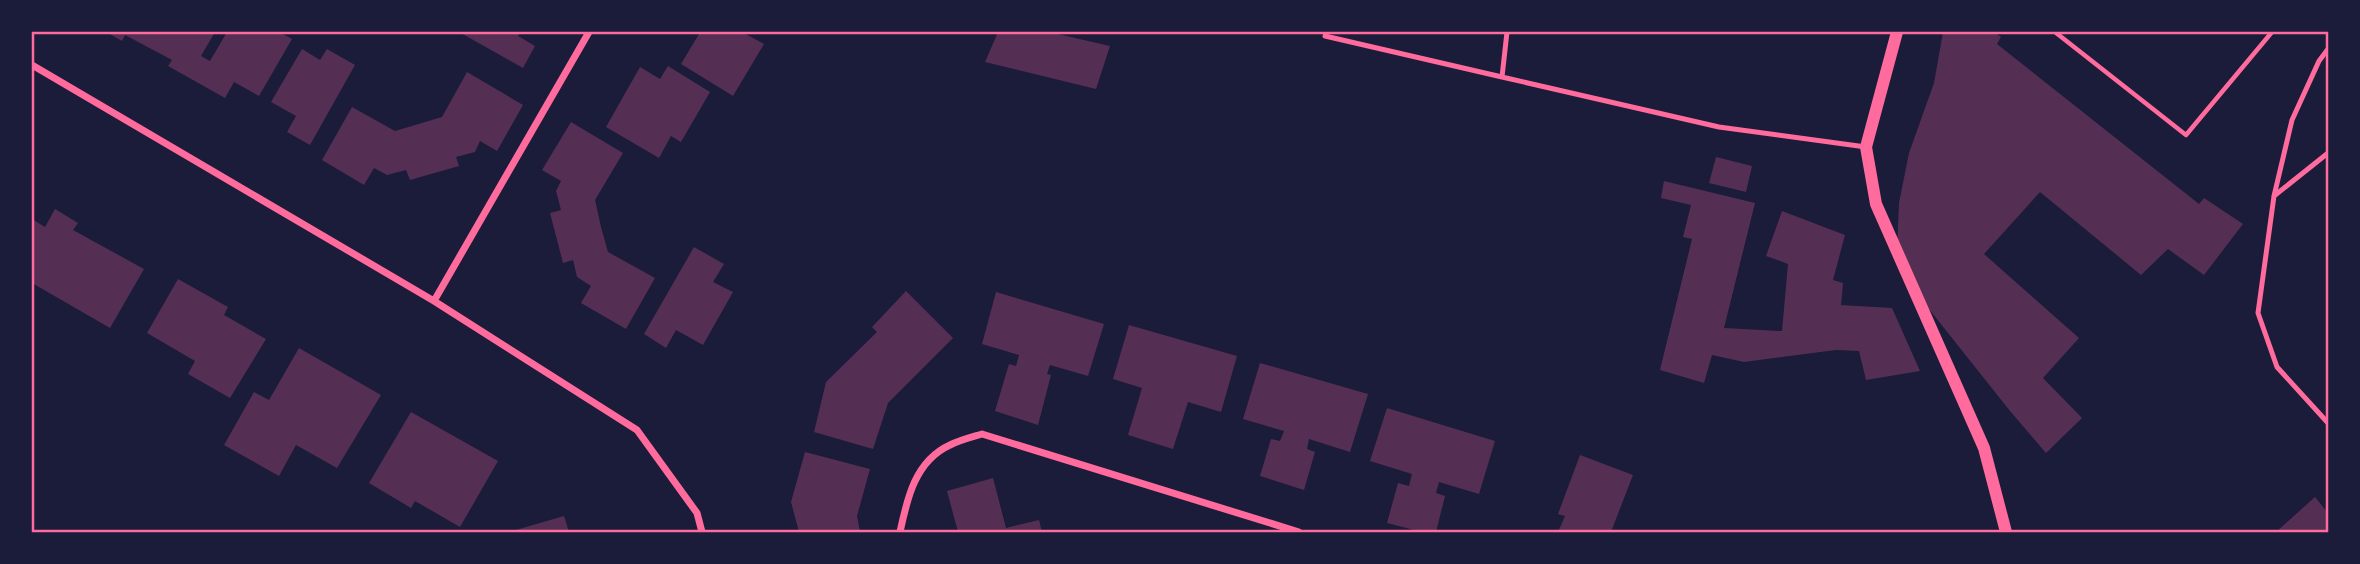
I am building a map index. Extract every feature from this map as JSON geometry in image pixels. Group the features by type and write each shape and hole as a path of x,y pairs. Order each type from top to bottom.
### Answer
{"street":[{"path":"433,301 589,32"},
{"path":"1897,32 1866,147 1876,204 1984,448 2006,533"},
{"path":"32,65 433,301 637,430 697,513 702,533"},
{"path":"900,533 909,491 926,463 948,445 982,434 1299,533"}],"lane":[{"path":"1502,76 1507,32"},
{"path":"1325,36 1719,127 1866,147"},
{"path":"2329,49 2319,61 2292,120 2274,197 2258,313 2277,367 2329,423"},
{"path":"2274,197 2329,153"}],"path":[{"path":"2055,32 2186,135 2272,32"}],"building":[{"path":"106,32 215,32 201,56 210,61 227,32 279,32 292,39 259,96 234,82 225,98 168,66 172,60 125,35 122,41"},
{"path":"459,32 521,32 518,36 535,46 523,68"},
{"path":"693,32 742,32 764,44 733,96 681,64 699,34"},
{"path":"998,32 1049,32 1110,46 1096,89 985,62"},
{"path":"1943,32 1994,32 2001,37 1997,44 2199,204 2204,198 2243,224 2204,275 2168,249 2141,275 2040,192 1984,254 2079,338 2043,378 2082,418 2046,453 1913,289 1897,252 1899,203 1909,153 1934,83"},
{"path":"302,49 320,60 327,49 355,65 310,145 287,132 296,116 271,102"},
{"path":"668,66 710,92 681,142 671,136 659,158 606,127 640,67 660,79"},
{"path":"467,72 523,105 497,151 480,141 475,152 456,157 459,166 410,180 406,170 387,175 374,168 364,185 322,160 352,107 395,131 442,117"},
{"path":"571,122 623,153 595,200 601,227 608,252 655,278 626,329 581,303 591,286 577,277 573,260 563,263 550,213 561,210 556,191 561,181 542,170"},
{"path":"1716,157 1752,166 1746,192 1709,183"},
{"path":"1664,181 1755,203 1724,328 1782,331 1788,264 1766,256 1782,211 1845,235 1833,280 1843,283 1841,305 1892,308 1920,371 1866,380 1859,351 1836,350 1744,362 1712,355 1704,383 1660,370 1692,239 1683,237 1691,205 1661,198"},
{"path":"55,209 78,223 73,230 144,269 110,328 32,283 32,219 45,227"},
{"path":"694,247 724,264 713,282 733,292 703,345 676,330 666,348 644,334"},
{"path":"178,279 228,307 224,315 266,339 230,398 188,374 195,361 147,333"},
{"path":"906,291 953,338 888,403 873,449 814,432 826,382 877,332 872,327"},
{"path":"996,292 1104,324 1088,376 1050,365 1047,374 1051,375 1038,425 995,411 1009,364 1016,366 1019,355 982,344"},
{"path":"1129,325 1237,356 1221,412 1188,402 1173,449 1128,435 1142,388 1113,379"},
{"path":"299,348 381,395 337,468 296,445 279,476 224,445 254,392 269,400"},
{"path":"1260,363 1368,394 1350,452 1309,439 1307,449 1315,452 1304,490 1260,476 1271,439 1280,441 1284,431 1243,419"},
{"path":"1387,408 1495,441 1479,494 1439,482 1436,493 1445,496 1436,532 1422,532 1387,523 1398,483 1409,486 1412,474 1370,461"},
{"path":"411,412 498,461 460,527 415,501 411,508 369,483"},
{"path":"805,452 870,469 857,516 860,532 799,532 791,502"},
{"path":"1580,455 1633,475 1611,532 1558,532 1565,516 1558,514"},
{"path":"993,478 1006,528 1039,520 1042,532 958,532 947,491"},
{"path":"2315,497 2328,513 2328,532 2276,532"},
{"path":"564,516 569,532 509,532"}]}
